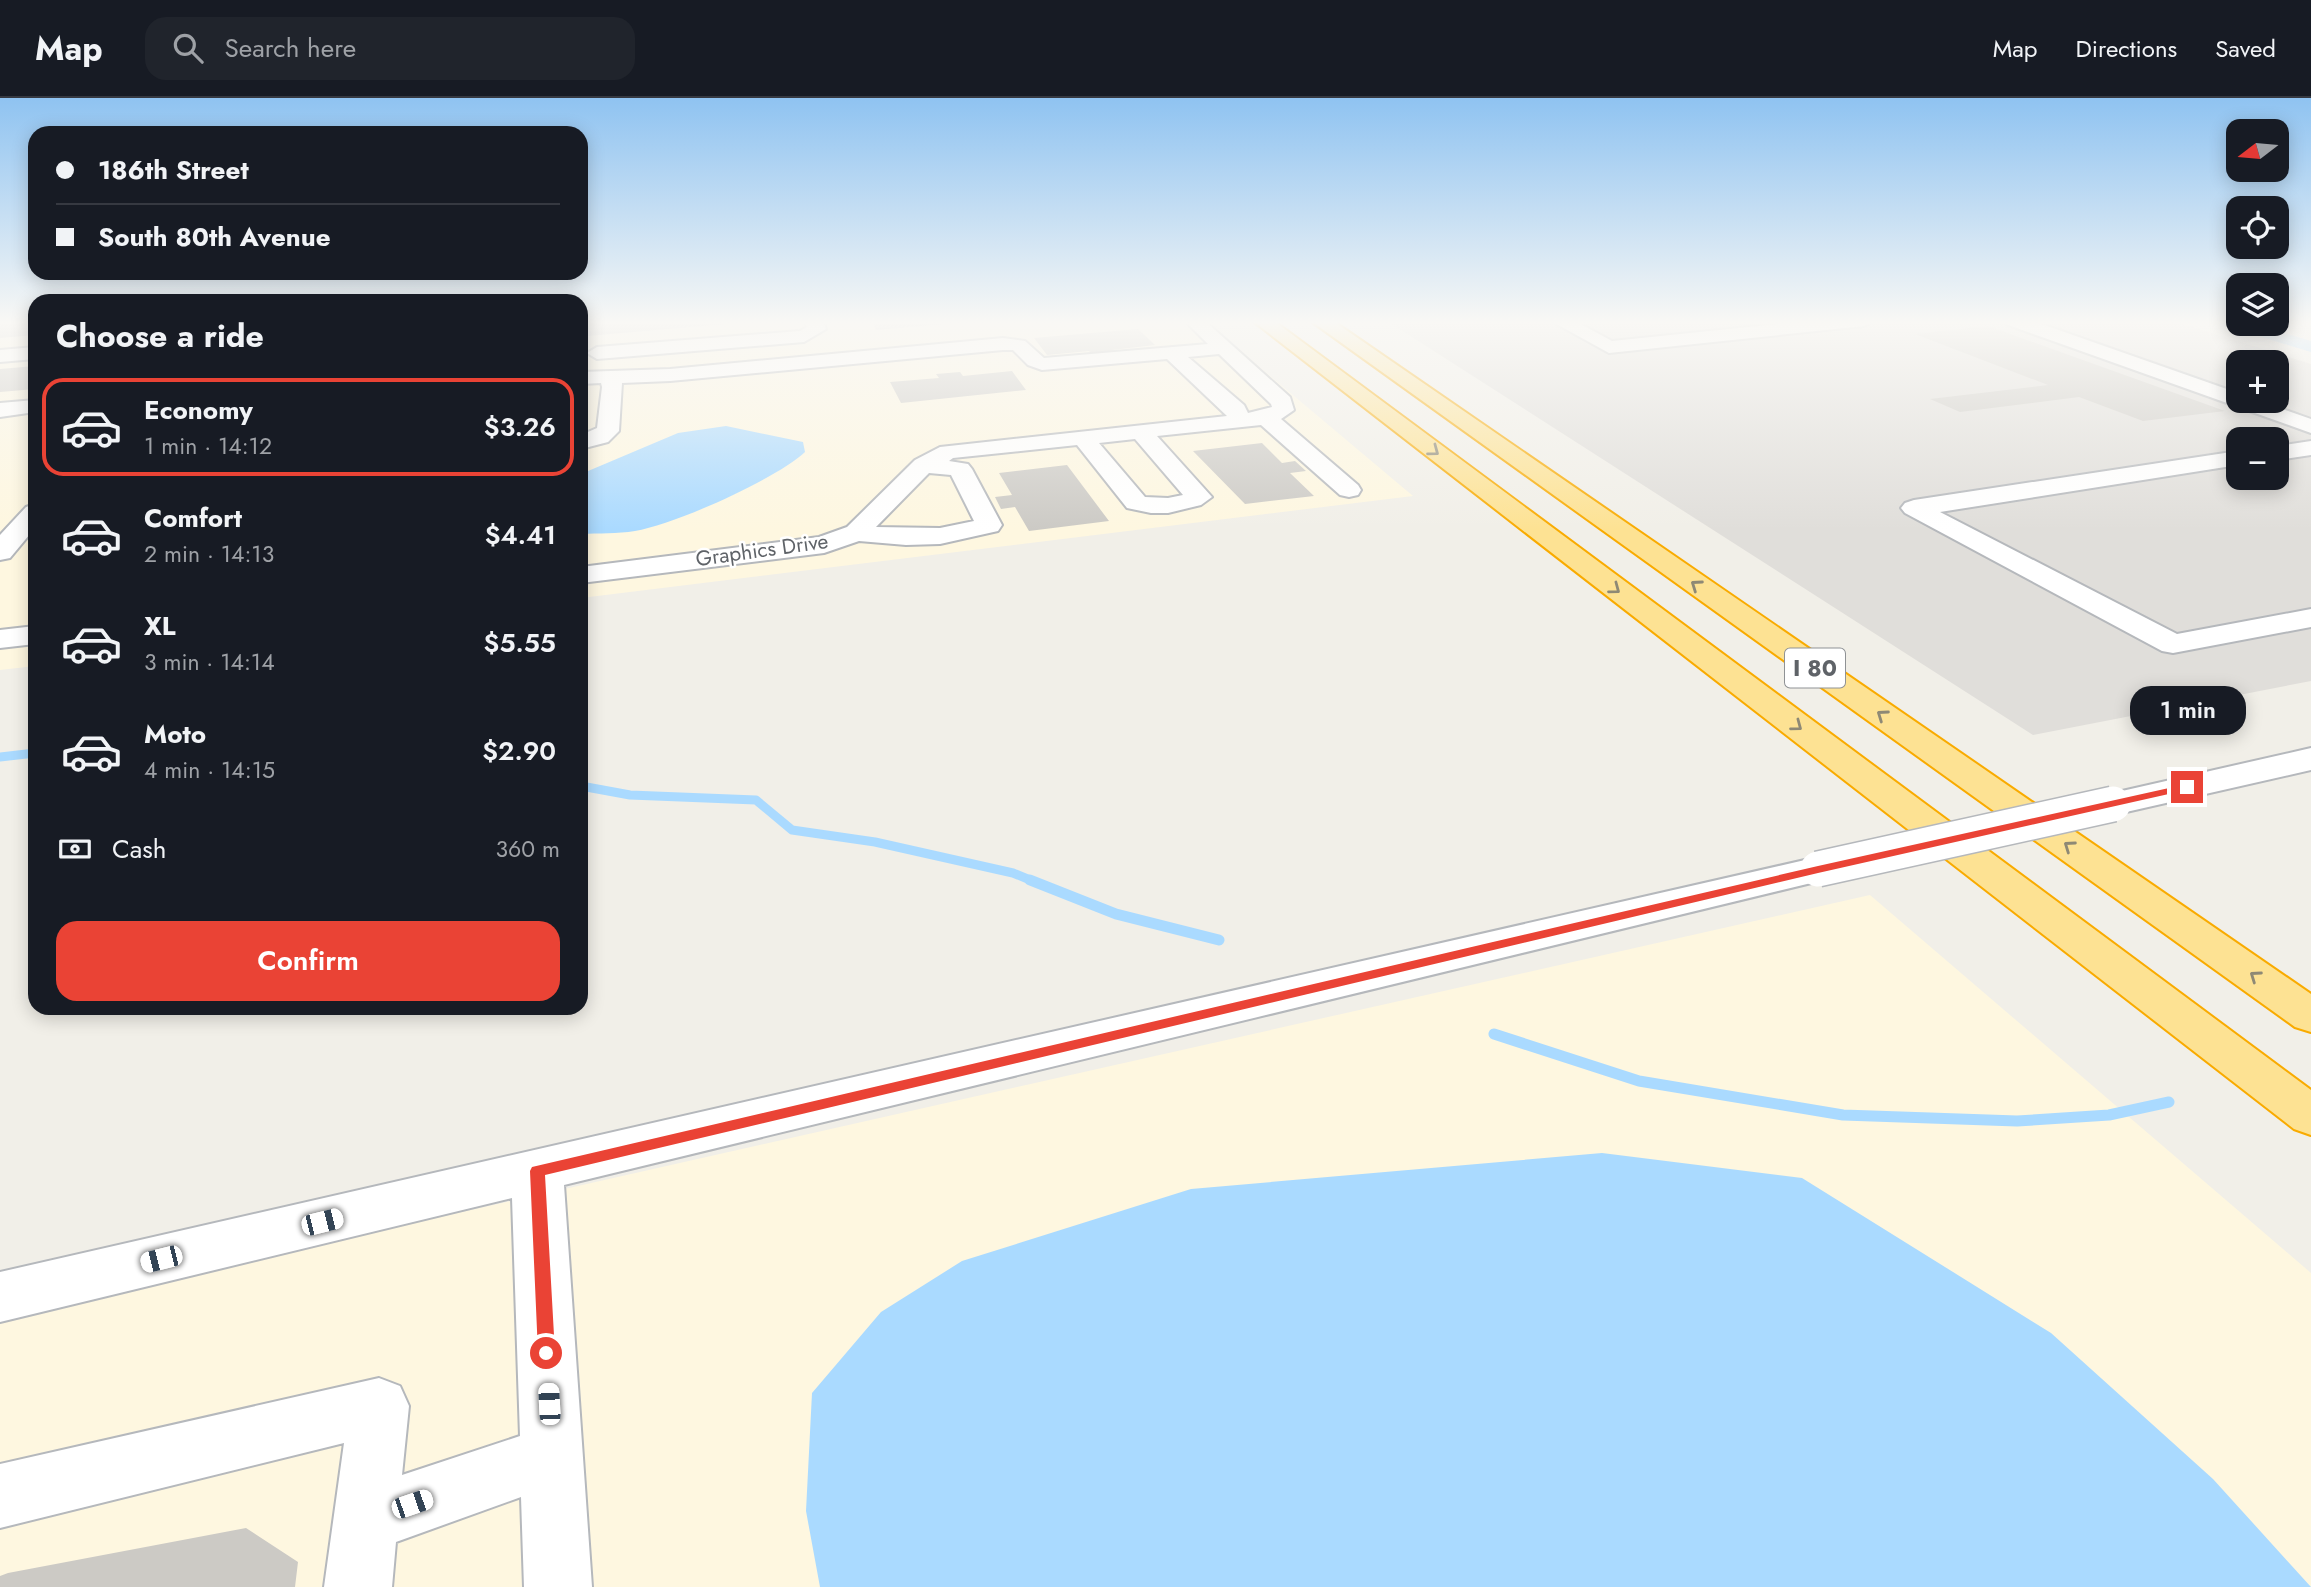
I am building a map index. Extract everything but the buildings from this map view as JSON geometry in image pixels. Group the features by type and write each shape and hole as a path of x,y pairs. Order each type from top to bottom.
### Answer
{"highway":[{"name":"I 80","path":"1354,390 2311,1116"},
{"name":"I 80","path":"1419,390 2311,1016"},
{"path":"2094,951 2311,1145"}],"street":[{"path":"588,440 600,437 608,431 612,390"},
{"path":"1214,390 1236,410 1239,421"},
{"path":"1270,390 1282,402 1283,410 1266,418 1349,490"},
{"path":"0,410 28,407"},
{"path":"2275,413 2311,426"},
{"name":"Graphics Drive","path":"588,574 824,545 856,533 923,465 948,452 1266,418"},
{"path":"1083,438 1136,503 1149,508 1189,502 1199,497 1141,432"},
{"path":"2289,451 2311,447"},
{"path":"2226,460 1914,508 2173,644 2311,618"},
{"path":"856,533 908,539 977,530 989,525 960,469 923,465"},
{"path":"0,552 28,520"},
{"path":"0,623 28,621"},
{"path":"0,639 28,636"},
{"path":"0,1297 1818,869 2311,759"},
{"path":"537,1171 558,1587"},
{"path":"0,1496 379,1406 358,1587"},
{"path":"365,1520 551,1456"}],"shaded area":[{"path":"0,390 28,390 28,514 0,544"},
{"path":"588,390 1288,390 1413,496 588,597"},
{"path":"1495,390 2226,390 2226,413 2289,413 2289,390 2311,390 2311,681 2033,735"},
{"path":"28,532 28,667 0,670 0,563"},
{"path":"1870,895 2311,1273 2311,1587 0,1587 0,1316"}],"water":[{"path":"726,426 803,442 805,452 772,475 699,510 635,531 588,534 588,471 678,433"},
{"path":"1602,1153 1802,1178 2051,1333 2213,1479 2311,1587 820,1587 806,1511 812,1393 881,1312 962,1261 1191,1189"}],"waterway":[{"path":"0,757 28,754"},
{"path":"588,787 630,795 756,800 792,830 875,842 1013,873 1033,881"},
{"path":"1033,881 1116,914 1219,940"},
{"path":"1494,1034 1639,1081 1843,1115 2017,1121 2109,1115 2169,1102"}],"route":[{"path":"546,1353 537,1171 1818,869 2187,787"}]}
